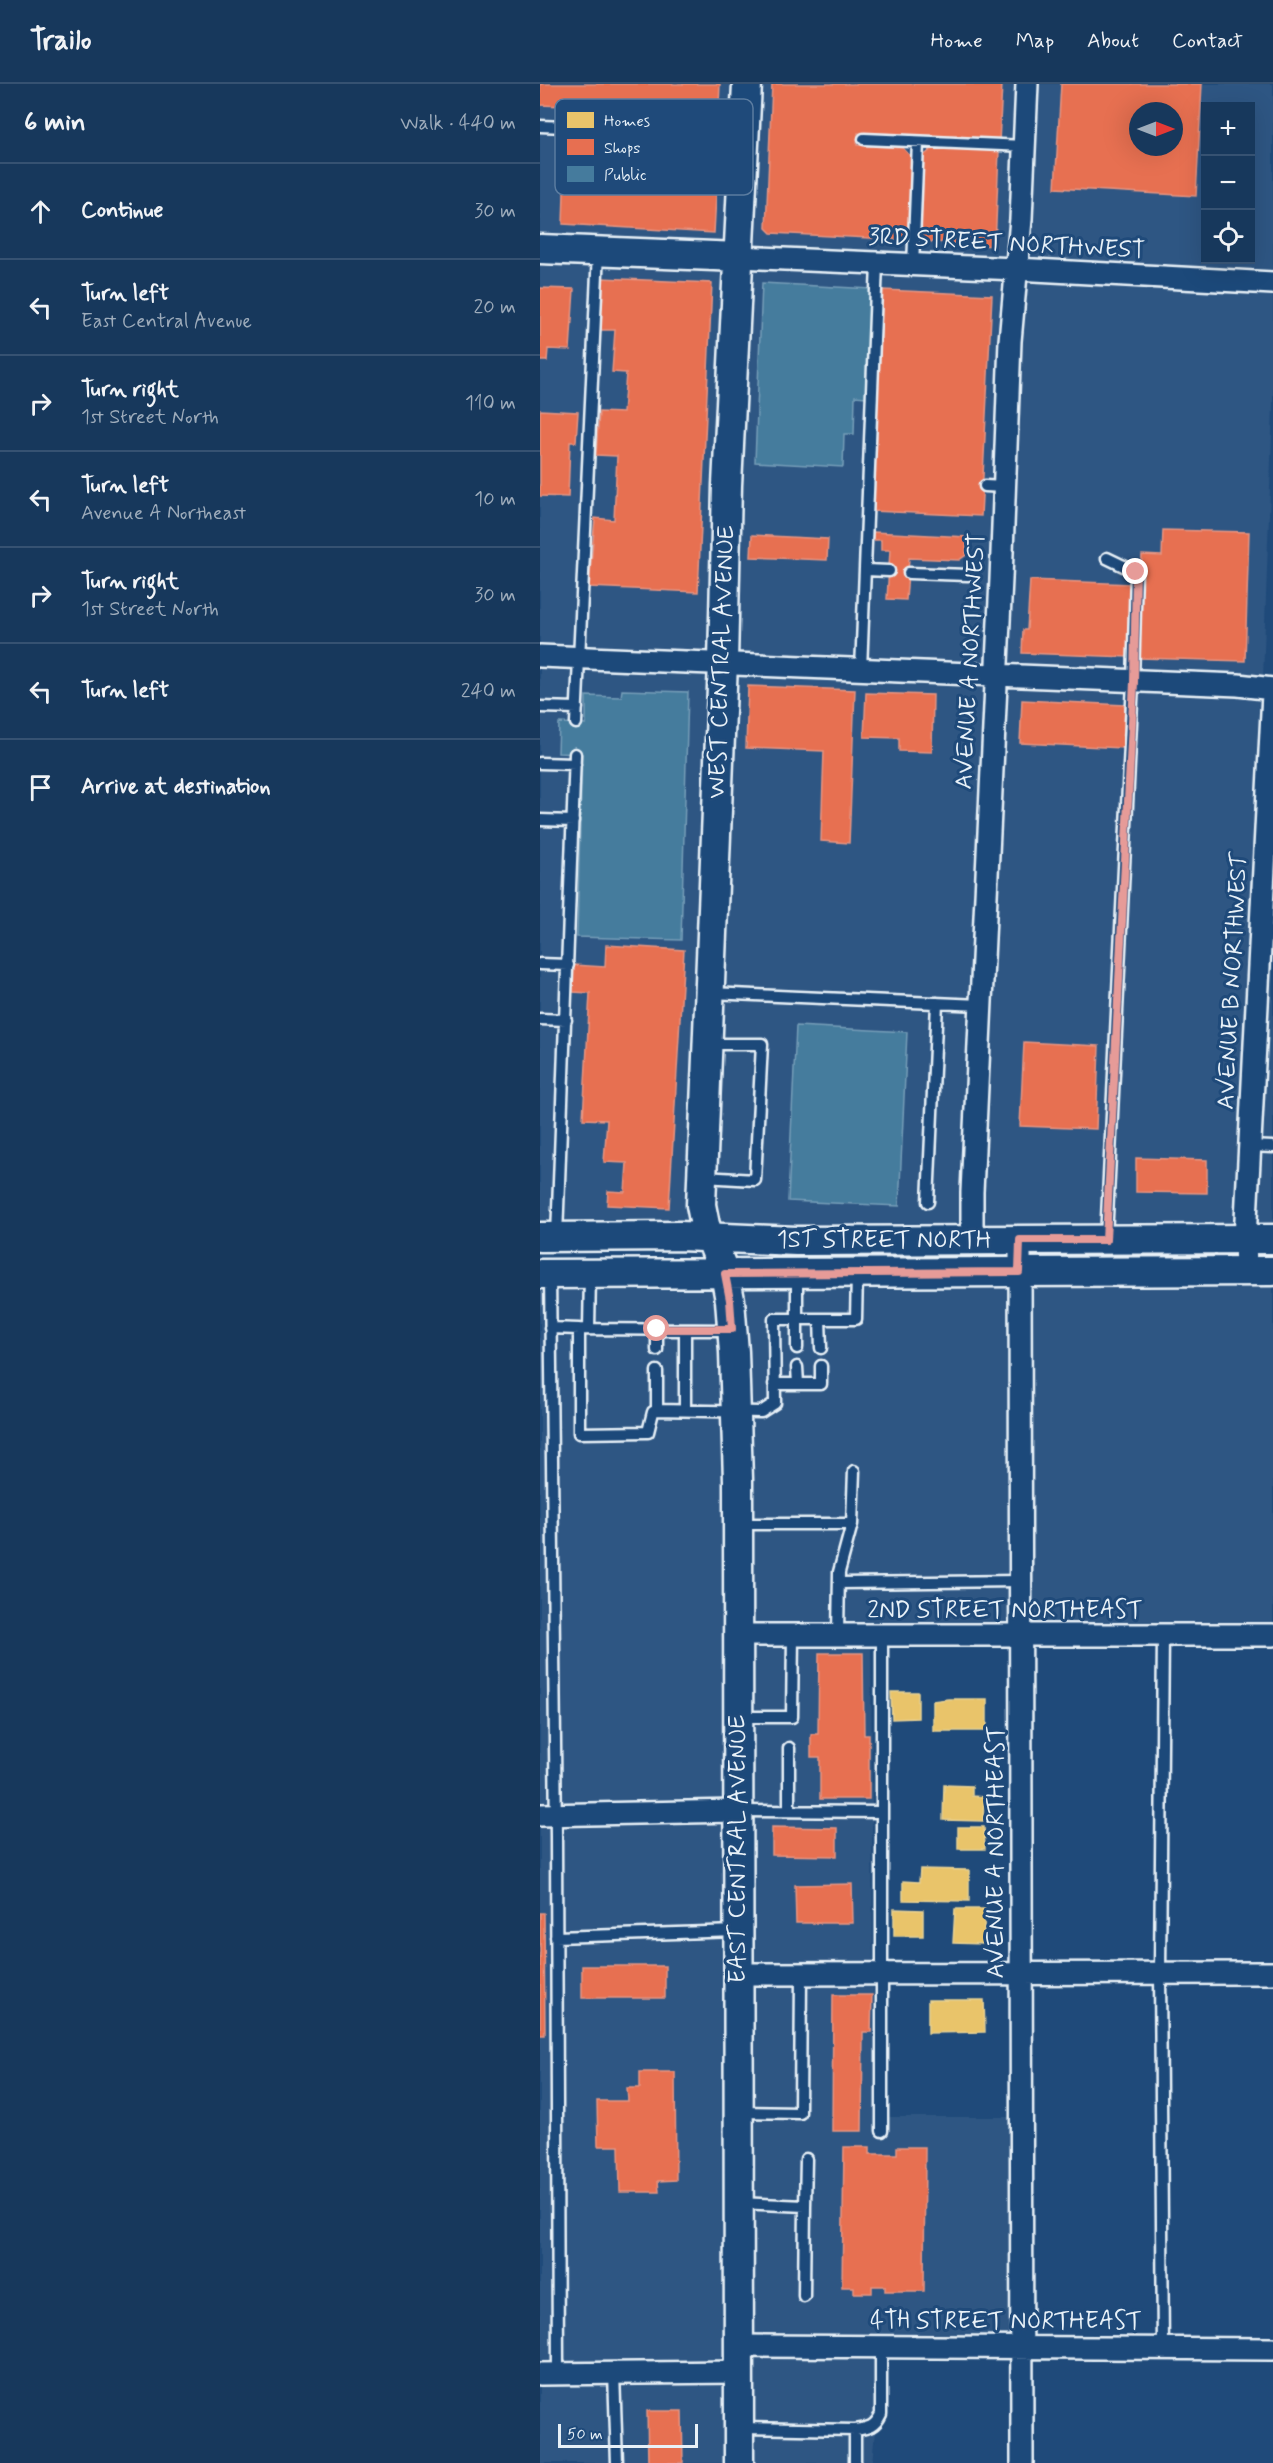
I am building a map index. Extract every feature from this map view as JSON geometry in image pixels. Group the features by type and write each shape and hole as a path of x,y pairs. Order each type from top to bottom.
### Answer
{"main road":[{"name":"WEST CENTRAL AVENUE","path":"746,99 747,84"},
{"name":"WEST CENTRAL AVENUE","path":"711,1238 701,1205 723,662 727,485 742,195"},
{"path":"540,249 739,257"},
{"name":"1ST STREET NORTH","path":"549,1237 796,1241 1259,1239"},
{"name":"EAST CENTRAL AVENUE","path":"711,1238 725,1274 730,1300 736,1411 739,2463"},
{"name":"1ST STREET NORTH","path":"545,1285 590,1274 1259,1271"}],"street":[{"name":"AVENUE A NORTHWEST","path":"972,1240 972,1192 996,674 995,486 1021,219 1027,84"},
{"name":"3RD STREET NORTHWEST","path":"739,257 1016,269 1273,284"},
{"path":"540,656 1238,685 1273,692"},
{"name":"AVENUE B NORTHWEST","path":"1259,1271 1259,1239 1250,1146 1273,692"},
{"name":"AVENUE A NORTHEAST","path":"1020,1240 1022,2463"},
{"name":"2ND STREET NORTHEAST","path":"737,1635 1273,1635"},
{"path":"547,1815 737,1811"},
{"path":"738,1974 1273,1972"},
{"name":"4TH STREET NORTHEAST","path":"549,2374 614,2373 881,2346 1273,2349"}],"lane":[{"path":"540,126 555,127"},
{"path":"864,139 1025,146"},
{"path":"913,266 918,142"},
{"path":"576,723 598,252"},
{"path":"861,670 877,264"},
{"path":"1106,1240 1134,682 1136,572 1107,558"},
{"path":"866,570 889,571"},
{"path":"909,573 968,575"},
{"path":"540,707 577,708"},
{"path":"540,763 575,759 566,1020 549,1237"},
{"path":"540,820 573,820"},
{"path":"540,964 568,965"},
{"path":"710,993 980,1005"},
{"path":"927,1202 937,1003"},
{"path":"540,1019 566,1020"},
{"path":"702,1177 754,1180 762,1044 707,1044"},
{"path":"1250,1146 1273,1147"},
{"path":"590,1274 584,1329 579,1433 648,1432 653,1412 657,1410 761,1412 775,1403 774,1319 856,1319 857,1272"},
{"path":"797,1273 797,1348"},
{"path":"545,1285 550,1328 552,1552 547,1815 556,1937 549,2374"},
{"path":"820,1319 820,1348"},
{"path":"550,1328 732,1329"},
{"path":"657,1329 657,1350"},
{"path":"685,1329 685,1410"},
{"path":"774,1384 821,1384 821,1366"},
{"path":"797,1367 798,1384"},
{"path":"657,1371 657,1410"},
{"path":"838,1635 839,1572 852,1524 854,1471"},
{"path":"737,1524 852,1524"},
{"path":"540,1552 552,1552"},
{"path":"839,1583 1021,1581"},
{"path":"737,1717 792,1717 793,1635"},
{"path":"882,1635 882,2131"},
{"path":"1163,1635 1160,1973 1163,2348"},
{"path":"789,1748 789,1811"},
{"path":"737,1811 882,1812"},
{"path":"556,1937 738,1931"},
{"path":"738,2112 801,2113 801,1974"},
{"path":"804,2296 806,2159"},
{"path":"738,2204 805,2206"},
{"path":"739,2428 855,2430 870,2428 877,2424 881,2414 881,2346"},
{"path":"614,2373 617,2463"},
{"path":"855,2430 855,2463"}],"shaded area":[{"path":"540,84 736,84 735,99 555,99 555,195 731,195 729,247 540,240"},
{"path":"758,84 1016,84 1006,259 750,248"},
{"path":"1038,84 1273,84 1273,274 1028,260"},
{"path":"540,259 728,266 713,652 540,646"},
{"path":"749,267 1005,278 999,341 986,665 862,661 734,653"},
{"path":"1026,279 1273,293 1273,406 1263,678 1007,665 1021,342"},
{"path":"540,665 712,671 695,1227 540,1228"},
{"path":"734,672 985,684 961,1231 719,1228 711,1204"},
{"path":"1006,685 1237,694 1262,698 1235,1230 983,1231 982,1192"},
{"path":"1273,907 1273,1230 1257,1230"},
{"path":"1009,1281 1010,1625 748,1625 738,1283"},
{"path":"1031,1281 1273,1281 1273,1626 1032,1625"},
{"path":"540,1284 716,1284 723,1353 726,1802 540,1805"},
{"path":"748,1644 871,1644 873,1964 749,1964"},
{"path":"726,1821 728,2362 540,2365 540,1824"},
{"path":"749,1983 873,1983 875,2117 1011,2117 1011,2337 749,2337"},
{"path":"749,2356 878,2356 879,2390 872,2463 749,2463"},
{"path":"728,2381 728,2463 540,2463 540,2384"}],"building: Homes":[{"path":"891,1692 918,1692 918,1718 892,1719"},
{"path":"987,1699 987,1731 933,1731 933,1701"},
{"path":"944,1785 972,1786 972,1796 984,1797 983,1821 943,1820"},
{"path":"958,1827 984,1827 985,1849 958,1849"},
{"path":"920,1869 969,1870 969,1901 903,1900 903,1881 919,1882"},
{"path":"894,1909 923,1910 923,1936 894,1936"},
{"path":"955,1909 985,1909 983,1944 953,1943"},
{"path":"928,2000 984,2000 985,2032 928,2033"}],"building: Shops":[{"path":"540,84 720,84 719,99 555,99 555,106 540,105"},
{"path":"772,84 1002,84 999,143 973,139 858,133 857,145 903,148 913,159 909,240 771,233 766,228"},
{"path":"1061,84 1202,84 1196,196 1055,188"},
{"path":"933,148 999,151 995,246 918,241 921,158"},
{"path":"564,195 716,195 714,233 563,224"},
{"path":"601,278 712,283 698,592 589,587 595,518 614,520 617,456 596,455 599,412 623,413 626,373 612,372 615,330 599,330"},
{"path":"540,288 574,289 570,350 548,349 547,361 540,361"},
{"path":"883,290 992,295 981,516 872,511"},
{"path":"540,410 578,412 576,442 570,442 568,497 540,496"},
{"path":"1163,530 1249,532 1245,661 1139,658 1142,555 1162,556"},
{"path":"873,532 967,537 966,555 959,560 909,558 906,600 887,599 890,550 881,550 881,540 872,540"},
{"path":"752,535 828,539 827,560 751,557"},
{"path":"1030,580 1132,584 1129,657 1022,653 1023,630 1027,630"},
{"path":"748,686 855,690 849,843 821,841 824,751 746,748"},
{"path":"866,693 933,695 932,752 899,751 899,738 864,737"},
{"path":"1022,700 1125,705 1123,748 1020,743"},
{"path":"606,945 684,950 669,1208 607,1205 608,1191 625,1192 627,1163 604,1162 607,1120 583,1119 590,993 573,992 574,965 605,967"},
{"path":"1024,1042 1099,1046 1096,1129 1020,1126"},
{"path":"1136,1158 1207,1160 1207,1193 1136,1192"},
{"path":"819,1653 863,1653 864,1735 869,1735 869,1799 820,1799 820,1757 811,1757 811,1734 818,1734"},
{"path":"772,1827 837,1828 837,1856 772,1855"},
{"path":"852,1884 853,1923 796,1923 795,1885"},
{"path":"540,1913 544,1913 545,2035 540,2035"},
{"path":"582,1966 665,1966 665,1998 582,1998"},
{"path":"833,1995 872,1995 871,2032 863,2032 862,2131 832,2131"},
{"path":"640,2072 675,2072 676,2180 658,2181 659,2192 620,2192 619,2146 598,2146 597,2101 628,2101 627,2088 640,2088"},
{"path":"844,2147 870,2147 870,2154 897,2154 897,2147 925,2147 924,2291 885,2291 885,2286 872,2286 872,2293 854,2293 854,2287 842,2287"},
{"path":"647,2411 682,2411 683,2463 648,2463"}],"building: Public":[{"path":"762,283 872,289 866,397 855,396 854,434 844,434 843,467 755,462"},
{"path":"622,690 688,692 681,940 577,937 582,754 558,753 559,723 586,724 586,696 621,697"},
{"path":"796,1026 907,1032 899,1206 788,1201"}],"route":[{"path":"657,1329 732,1329 725,1274 1019,1272 1020,1240 1106,1240 1134,682 1136,572"}]}
